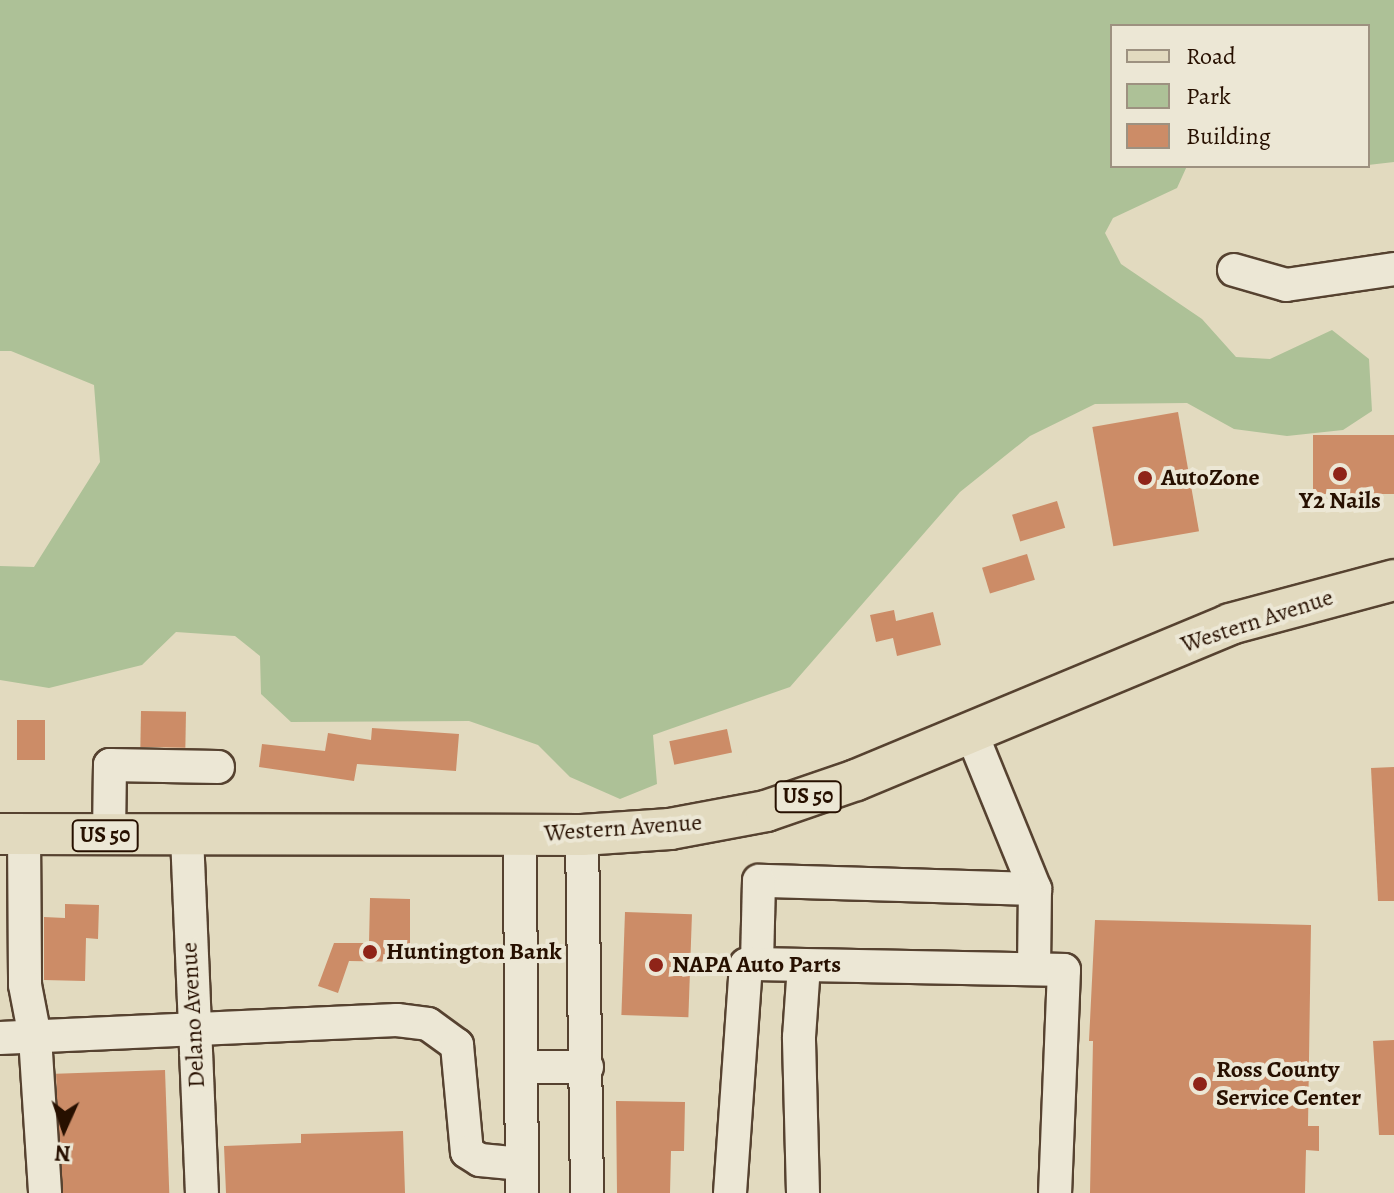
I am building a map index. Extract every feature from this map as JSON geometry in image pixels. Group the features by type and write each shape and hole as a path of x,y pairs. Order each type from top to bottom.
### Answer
{"main road":[{"name":"Western Avenue","path":"12,834 582,835 670,829 766,811 971,732 1230,624 1394,580"}],"street":[{"path":"1234,270 1286,285 1394,269"},
{"path":"971,732 1035,889 1034,969"},
{"path":"109,836 110,765 218,767"},
{"path":"12,834 25,985 35,1037 45,1193"},
{"path":"0,1038 397,1020 428,1024 457,1045 467,1152 522,1179 520,834"},
{"path":"582,835 587,1193"},
{"name":"Delano Avenue","path":"187,836 202,1193"},
{"path":"757,964 759,881 1035,889"},
{"path":"730,1193 746,965 757,964 1064,970 1055,1193"},
{"path":"803,1193 799,1037 804,966"},
{"path":"521,1067 587,1067"}],"green space":[{"path":"0,0 1394,0 1394,162 1370,165 1370,24 1110,24 1110,168 1186,168 1177,188 1113,218 1105,233 1121,264 1202,319 1236,357 1270,359 1332,330 1369,359 1372,411 1343,430 1287,436 1234,429 1187,403 1095,404 1030,436 960,492 790,687 653,735 657,784 620,799 570,777 538,745 469,721 291,722 261,694 260,656 235,636 176,632 142,665 49,688 0,680 0,566 34,567 100,462 94,385 11,351 0,351"}],"building":[{"name":"AutoZone","path":"1178,412 1199,531 1113,546 1092,427"},
{"path":"1313,435 1394,435 1394,494 1313,494"},
{"path":"1057,501 1065,528 1020,542 1012,515"},
{"path":"1027,554 1035,580 990,594 982,568"},
{"path":"894,610 896,621 933,612 941,645 897,656 893,638 876,642 870,615"},
{"path":"141,711 186,712 185,748 140,747"},
{"path":"17,720 45,720 45,760 17,760"},
{"path":"372,728 459,734 456,771 357,764 354,781 259,767 262,744 325,751 328,733 371,740"},
{"path":"727,729 732,752 674,765 669,741"},
{"path":"1394,767 1394,901 1378,901 1371,768"},
{"name":"Huntington Bank","path":"370,898 410,899 410,962 349,961 338,993 318,986 334,943 369,943"},
{"path":"65,904 99,905 98,939 86,938 85,981 44,980 44,917 65,918"},
{"name":"NAPA Auto Parts","path":"625,912 692,914 688,1017 621,1015"},
{"name":"Ross County Service Center","path":"1095,920 1311,925 1308,1126 1319,1126 1319,1151 1306,1150 1305,1193 1090,1193 1093,1041 1089,1041"},
{"path":"1394,1040 1394,1135 1379,1135 1373,1041"},
{"path":"165,1070 169,1193 60,1193 56,1074"},
{"path":"616,1101 685,1102 684,1151 671,1151 670,1193 617,1193"},
{"path":"403,1131 405,1193 226,1193 224,1146 301,1143 301,1134"}],"place":[{"name":"Y2 Nails","path":"1340,474"},
{"name":"AutoZone","path":"1145,478"},
{"name":"Huntington Bank","path":"370,952"},
{"name":"NAPA Auto Parts","path":"656,965"},
{"name":"Ross County Service Center","path":"1200,1084"}]}
